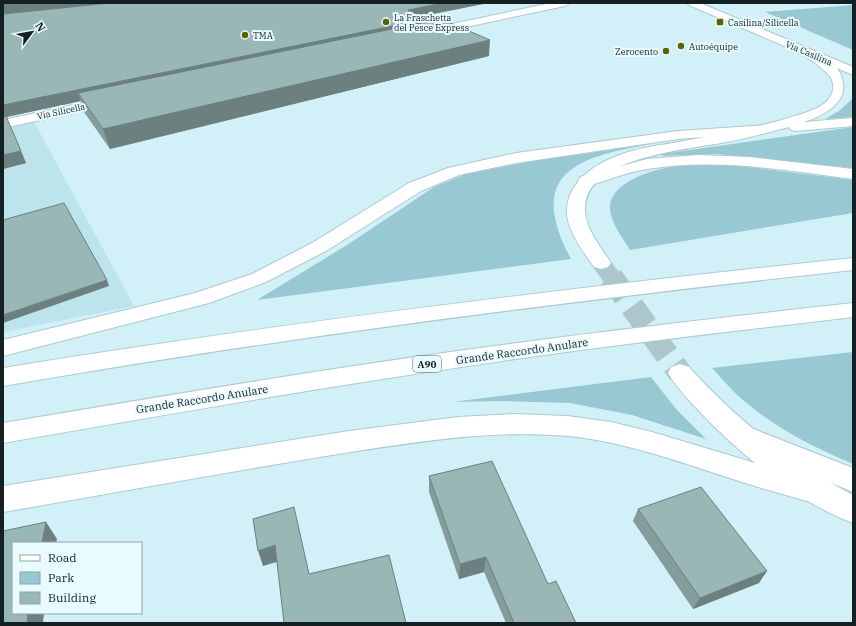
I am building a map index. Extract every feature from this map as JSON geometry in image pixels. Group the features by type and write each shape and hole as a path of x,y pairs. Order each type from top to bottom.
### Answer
{"main road":[{"path":"413,36 565,3"},
{"name":"Via Casilina","path":"692,3 853,72"},
{"name":"Via Casilina","path":"707,3 742,20 766,34"},
{"path":"601,263 582,232 576,212 578,196 586,182 603,169 623,159 767,129 821,110 834,102 838,95 840,87 837,76 804,52"},
{"name":"Via Silicella","path":"3,124 126,98"},
{"path":"3,348 177,304 253,280 319,247 415,187 454,171 516,158 693,134 853,122"},
{"path":"586,182 629,168 647,164 696,160 743,162 853,174"},
{"path":"3,377 202,346 528,301 853,264"},
{"name":"Grande Raccordo Anulare","path":"3,433 177,403 424,364 575,343 853,310"},
{"path":"680,373 703,399 738,434 818,492 853,510"},
{"path":"3,499 380,438 451,428 532,424 569,426 624,434 735,469 818,492"},
{"path":"738,434 853,480"}],"shaded area":[{"path":"34,122 134,306 3,332 3,128"}],"green space":[{"path":"853,5 853,50 765,12"},
{"path":"853,98 853,117 825,119 839,111"},
{"path":"853,127 853,168 717,154 662,156 662,154"},
{"path":"663,142 610,153 588,160 570,170 558,185 554,203 558,228 571,259 257,300 347,245 434,187 466,174 528,162"},
{"path":"693,165 733,165 853,180 853,213 630,250 615,225 610,209 612,199 617,191 626,183 636,177 671,167"},
{"path":"853,352 853,464 812,445 773,423 739,396 712,368"},
{"path":"651,377 676,409 706,439 632,415 570,403 499,401 452,402"}],"building":[{"path":"3,3 24,3 3,5"},
{"path":"110,3 443,3 408,10 427,19 3,105 3,14"},
{"path":"441,19 490,40 103,129 78,93"},
{"path":"6,116 21,151 3,155 3,117"},
{"path":"64,203 107,280 3,315 3,220"},
{"path":"492,461 548,584 556,581 576,623 514,623 486,557 460,564 429,476"},
{"path":"701,487 767,571 700,598 638,509"},
{"path":"294,507 309,574 389,555 406,623 284,623 275,545 258,551 253,519"},
{"path":"46,522 42,542 12,542 12,614 28,614 27,623 3,623 3,531"}],"tunnel":[{"path":"601,263 612,278"},
{"path":"611,277 680,373"}],"place":[{"name":"La Fraschetta del Pesce Express","path":"386,22"},
{"name":"Casilina/Silicella","path":"720,22"},
{"name":"TMA","path":"245,35"},
{"name":"Autoéquipe","path":"681,46"},
{"name":"Zerocento","path":"666,51"}]}
